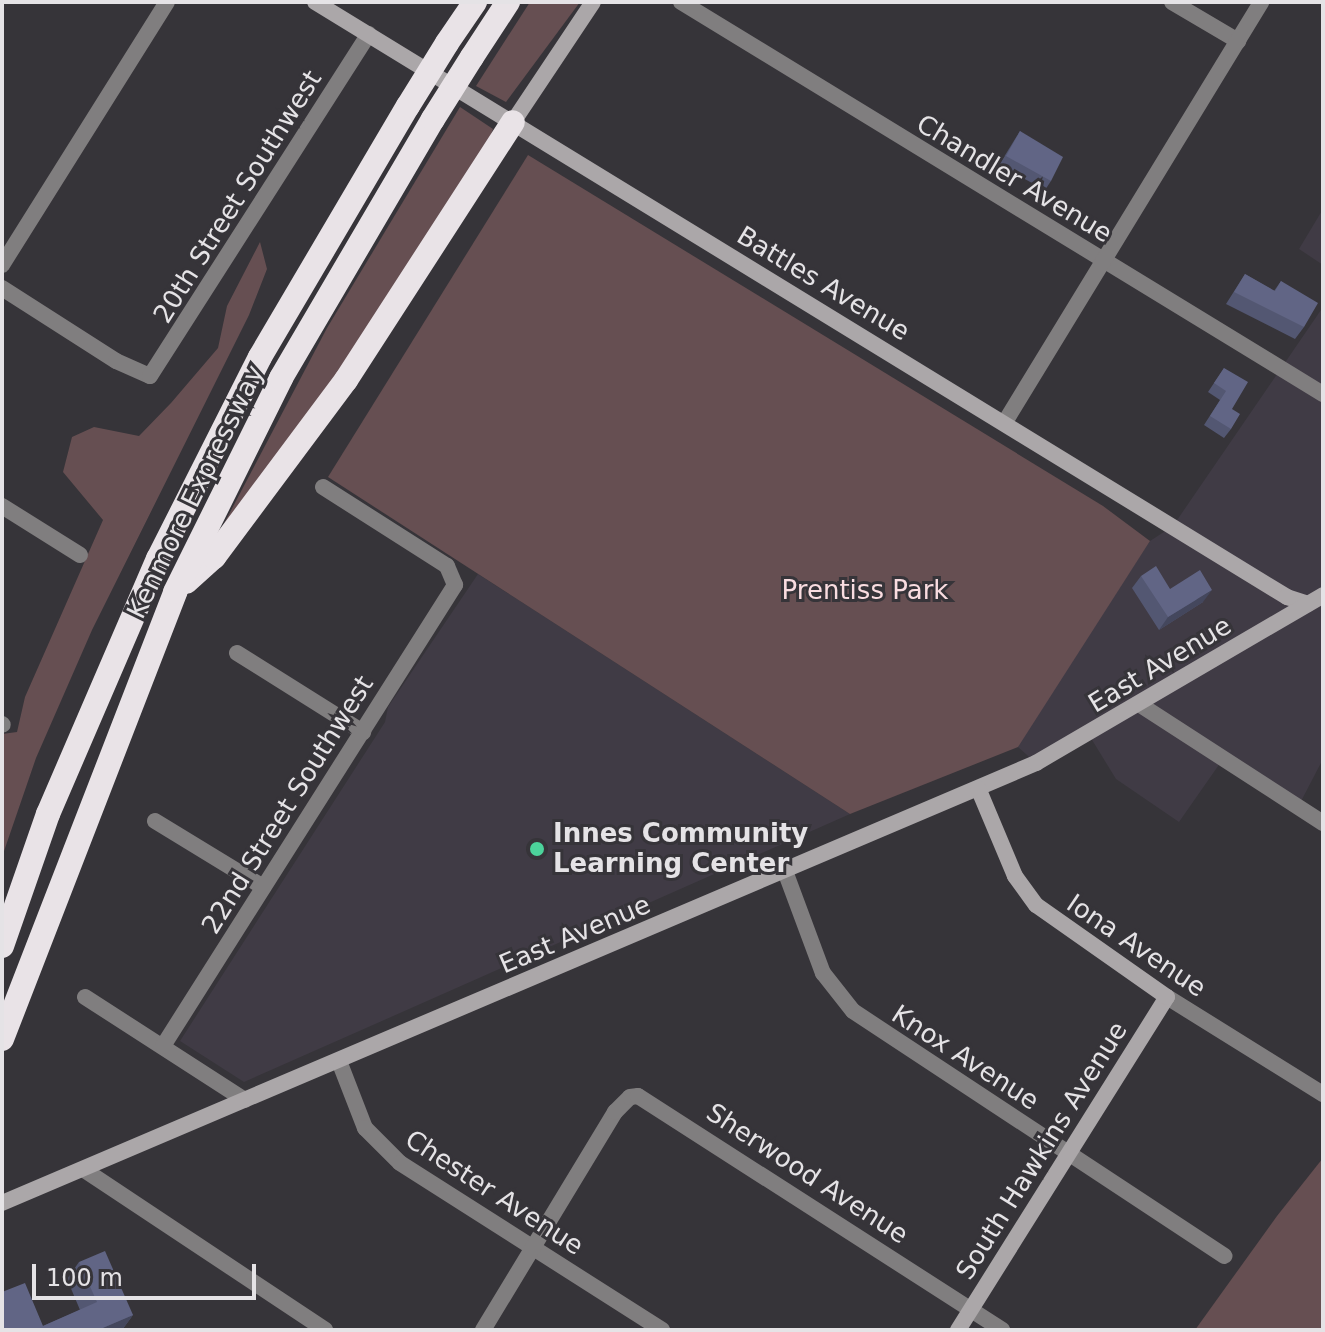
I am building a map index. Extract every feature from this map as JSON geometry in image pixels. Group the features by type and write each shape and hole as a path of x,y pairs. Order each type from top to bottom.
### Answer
{"highway":[{"name":"Kenmore Expressway","path":"2,946 48,814 158,559 260,357 408,106 475,2"},
{"name":"Kenmore Expressway","path":"2,1039 175,592 281,378 433,119 508,2"},
{"path":"175,592 214,557 305,436 513,122"}],"street":[{"path":"2,265 167,2"},
{"name":"Battles Avenue","path":"315,2 1287,597 1315,605"},
{"path":"513,122 593,2"},
{"name":"Chandler Avenue","path":"681,2 1323,394"},
{"path":"1172,2 1238,41"},
{"path":"1005,422 1261,2"},
{"name":"20th Street Southwest","path":"2,288 141,375 150,376 167,354 369,34"},
{"name":"22nd Street Southwest","path":"163,1046 452,590 455,580 447,566 323,487"},
{"path":"2,506 80,555"},
{"name":"East Avenue","path":"2,1203 1036,763 1315,605 1323,595"},
{"path":"237,653 363,732"},
{"path":"1139,704 1323,823"},
{"name":"Iona Avenue","path":"978,788 1015,876 1036,905 1167,997 1323,1094"},
{"path":"155,821 263,887"},
{"name":"Knox Avenue","path":"785,871 823,973 842,1002 1225,1256"},
{"path":"85,997 245,1100"},
{"name":"South Hawkins Avenue","path":"958,1330 1167,997"},
{"name":"Chester Avenue","path":"339,1061 365,1128 382,1147 432,1186 662,1330"},
{"name":"Sherwood Avenue","path":"483,1330 621,1103 630,1097 648,1098 1002,1330"},
{"path":"83,1169 325,1330"}],"shaded area":[{"path":"1323,209 1323,265 1299,249"},
{"path":"1323,307 1323,759 1298,807 1223,759 1179,822 1116,779 1089,735 1036,763 1018,747 1019,741 1150,541 1173,526"},
{"name":"Innes Community Learning Center","path":"478,574 850,814 244,1082 180,1041 385,722 388,707"}],"green space":[{"path":"530,2 580,2 506,102 476,86"},
{"path":"460,107 493,129 487,146 359,350 217,537 327,328"},
{"name":"Prentiss Park","path":"528,155 1103,506 1150,541 1018,747 850,814 328,477"},
{"path":"260,242 267,269 249,315 92,630 36,758 2,857 2,734 17,732 25,697 103,520 63,472 72,437 94,427 139,436 171,403 218,348 227,306"},
{"path":"1323,1158 1323,1330 1195,1330 1277,1216"}],"building":[{"path":"1020,131 1063,157 1051,181 1006,156"},
{"path":"1245,274 1275,291 1281,281 1318,303 1304,327 1234,292"},
{"path":"1224,368 1248,382 1232,409 1240,414 1231,429 1210,416 1226,391 1214,383"},
{"path":"1156,566 1170,589 1200,570 1212,590 1168,617 1141,576"},
{"path":"105,1251 133,1315 98,1330 2,1330 2,1292 25,1283 43,1326 97,1302 79,1262"}],"place":[{"name":"Innes Community Learning Center","path":"537,849"}]}
